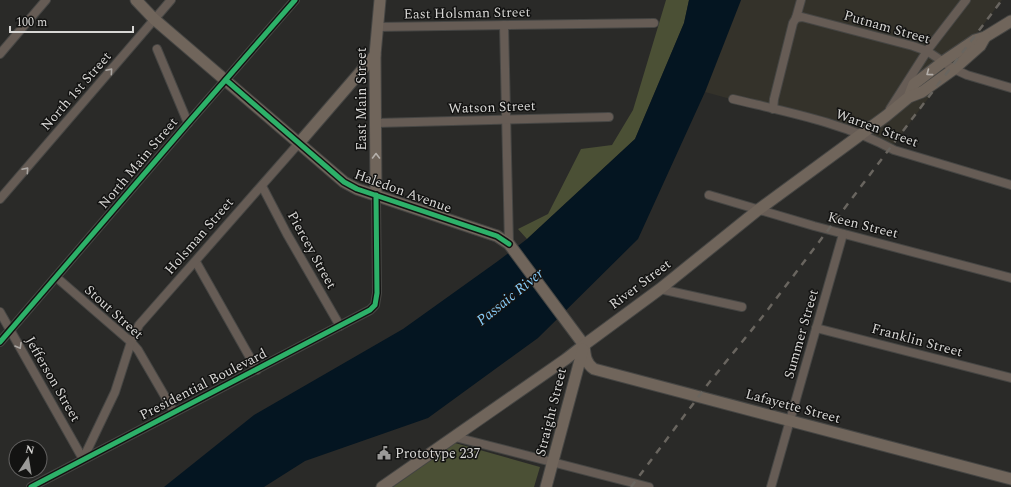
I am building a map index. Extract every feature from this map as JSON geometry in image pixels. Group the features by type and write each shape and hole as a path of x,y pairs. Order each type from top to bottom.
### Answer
{"main road":[{"name":"Haledon Avenue","path":"136,0 154,19 344,182 357,189 497,236 509,244"},
{"name":"East Main Street","path":"376,195 375,55 380,0"},
{"name":"River Street","path":"910,97 914,84 944,61 975,40 986,37 1011,21"},
{"name":"River Street","path":"382,487 566,359 584,344 660,290 758,210 861,135 910,97 922,92 954,69 980,46 986,37"},
{"name":"Holsman Street","path":"299,143 375,55"},
{"path":"509,244 584,344"},
{"name":"Lafayette Street","path":"584,344 587,363 594,369 1011,479"},
{"name":"Straight Street","path":"546,487 554,463 584,344"}],"street":[{"path":"0,54 46,0"},
{"name":"North 1st Street","path":"0,199 171,0"},
{"name":"North Main Street","path":"0,342 295,0"},
{"path":"773,108 793,22 796,18 801,0"},
{"path":"886,116 927,51 966,0"},
{"name":"Putnam Street","path":"796,18 802,17 913,46 927,51 954,69 967,75 1011,88"},
{"name":"East Holsman Street","path":"377,27 654,23"},
{"path":"504,25 509,244"},
{"path":"156,49 188,123"},
{"name":"Warren Street","path":"733,100 773,108 842,128 883,144 894,150 1011,185"},
{"name":"Watson Street","path":"376,123 609,117"},
{"name":"Holsman Street","path":"83,459 115,392 131,342 140,325 299,143"},
{"name":"Piercey Street","path":"262,186 287,234 340,326"},
{"name":"East Main Street","path":"376,195 377,294"},
{"name":"Keen Street","path":"709,195 843,234 1011,278"},
{"name":"Summer Street","path":"771,487 843,234"},
{"path":"196,262 257,370"},
{"name":"Stout Street","path":"56,278 131,342 138,350 174,412"},
{"path":"660,290 742,307"},
{"name":"Presidential Boulevard","path":"31,487 370,310 375,305 377,294"},
{"name":"Jefferson Street","path":"0,312 83,459"},
{"name":"Franklin Street","path":"816,328 1011,378"},
{"path":"455,437 649,487"}],"shaded area":[{"path":"741,0 1002,0 894,144 705,92"}],"green space":[{"path":"666,0 689,0 684,23 635,139 527,239 518,229 548,214 581,149 612,145 633,110"},
{"path":"455,443 540,467 534,487 393,487"}],"water":[{"name":"Passaic River","path":"689,0 741,0 705,92 638,239 538,338 428,418 305,461 264,487 164,487 254,415 403,329 498,261 527,239 635,139 684,23"}],"railway":[{"path":"631,487 708,384 763,316 1002,0"}],"cycle path":[{"path":"0,342 295,0"},
{"path":"226,80 344,182 357,189 497,236 509,244"},
{"path":"31,487 370,310 375,305 377,293 376,195"}],"place":[{"name":"Prototype 237","path":"384,453"}]}
